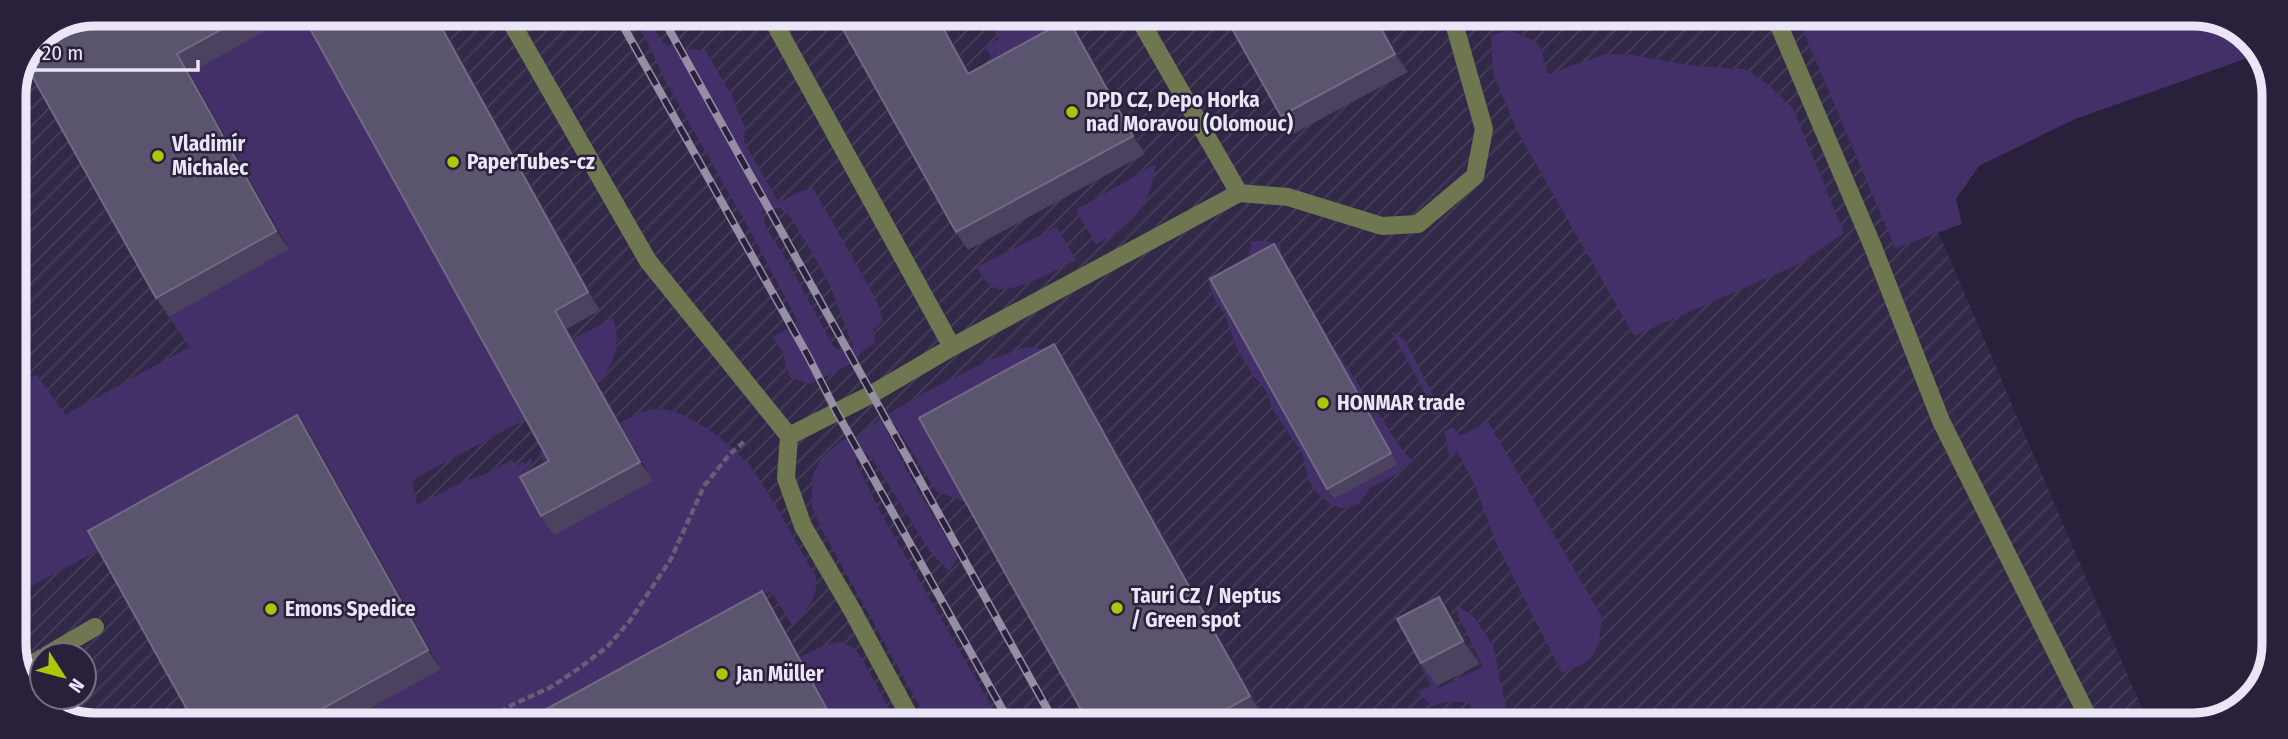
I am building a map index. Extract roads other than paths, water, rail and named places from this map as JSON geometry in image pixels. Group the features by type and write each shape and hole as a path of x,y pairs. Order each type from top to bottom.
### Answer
{"lane":[{"path":"513,26 648,261 789,436 786,478 803,526 852,610 907,713"},
{"path":"776,26 951,347"},
{"path":"1143,26 1239,193"},
{"path":"789,436 872,394 951,347 1239,193 1288,197 1381,226 1418,224 1475,176 1484,129 1455,26"},
{"path":"1779,26 1873,247 1941,421 2086,713"},
{"path":"71,641 95,627"}],"railway":[{"path":"623,26 1004,713"},
{"path":"667,26 1049,713"}],"place":[{"name":"DPD CZ, Depo Horka nad Moravou (Olomouc)","path":"1072,112"},
{"name":"Vladimír Michalec","path":"158,156"},
{"name":"PaperTubes-cz","path":"453,162"},
{"name":"HONMAR trade","path":"1323,403"},
{"name":"Tauri CZ / Neptus / Green spot","path":"1117,608"},
{"name":"Emons Spedice","path":"271,609"},
{"name":"Jan Müller","path":"722,674"}]}
